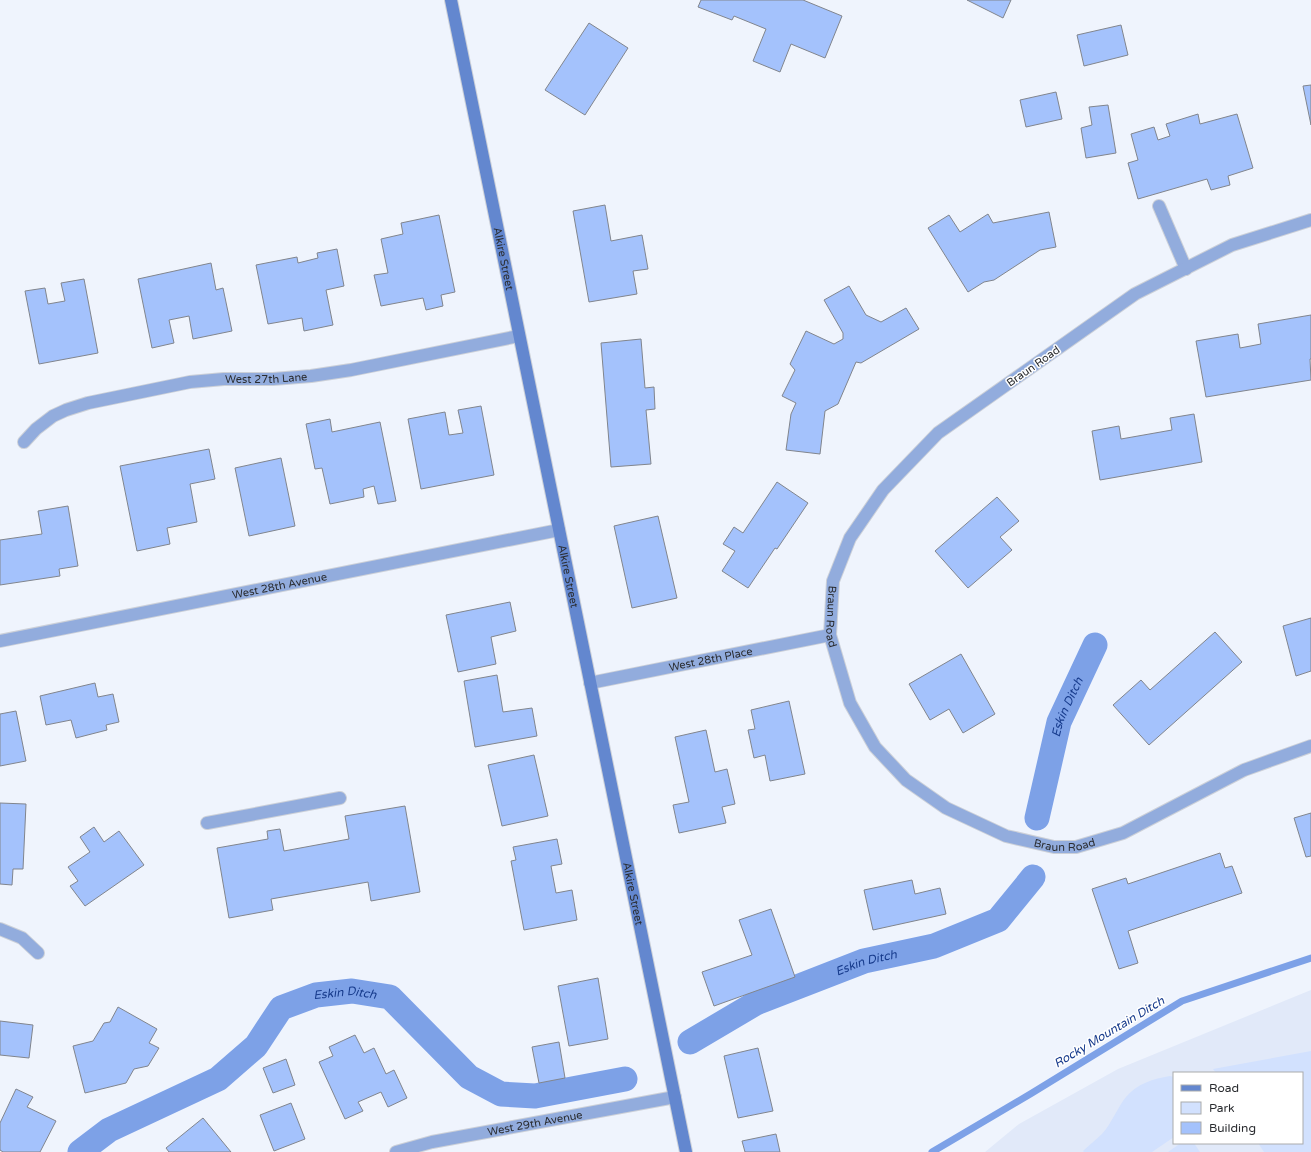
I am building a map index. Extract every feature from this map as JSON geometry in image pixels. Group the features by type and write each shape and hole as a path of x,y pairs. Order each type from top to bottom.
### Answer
{"street":[{"name":"Alkire Street","path":"452,0 519,336 686,1152"},
{"path":"1159,206 1186,269"},
{"name":"Braun Road","path":"1311,220 1232,245 1135,294 938,433 883,490 850,538 833,581 830,635 850,703 875,747 906,780 946,808 1006,836 1054,846 1076,847 1123,833 1244,770 1311,746"},
{"name":"West 27th Lane","path":"24,442 36,429 53,416 88,403 190,382 224,379 273,379 311,376 351,370 519,336"},
{"name":"West 28th Avenue","path":"0,641 559,530"},
{"name":"West 28th Place","path":"590,682 830,635"},
{"path":"207,823 340,798"},
{"path":"0,929 22,938 38,953"},
{"name":"West 29th Avenue","path":"396,1152 432,1142 675,1097"}],"shaded area":[{"path":"1311,990 1311,1152 985,1152 1019,1124 1118,1069"}],"green space":[{"path":"1311,1051 1311,1152 1264,1152 1259,1144 1303,1144 1303,1072 1215,1072 1213,1069"},
{"path":"1173,1077 1173,1138 1152,1152 1083,1151 1106,1130 1123,1101 1131,1092 1146,1082"},
{"path":"1180,1144 1195,1144 1200,1152 1168,1152"}],"building":[{"path":"701,0 803,0 842,16 825,58 791,44 780,72 753,61 766,29 734,16 732,20 698,7"},
{"path":"967,0 1011,0 1003,18"},
{"path":"589,23 628,48 585,115 545,90"},
{"path":"1121,25 1128,55 1084,66 1077,35"},
{"path":"1311,85 1311,125 1303,86"},
{"path":"1056,92 1062,119 1026,127 1020,100"},
{"path":"1108,105 1116,153 1086,158 1081,128 1092,125 1089,107"},
{"path":"1198,114 1200,124 1237,114 1253,168 1228,176 1230,185 1211,190 1207,179 1138,199 1128,163 1138,160 1131,134 1154,127 1158,140 1170,136 1166,124"},
{"path":"605,205 611,241 642,235 648,269 633,271 637,294 589,302 573,211"},
{"path":"1049,212 1056,247 1040,250 994,280 984,282 968,292 928,228 949,215 960,232 988,214 993,223"},
{"path":"439,215 455,292 441,295 443,306 426,310 423,298 381,306 374,275 388,273 381,239 403,234 401,223"},
{"path":"337,249 344,286 326,290 333,325 304,331 302,318 268,324 256,265 297,257 298,263 318,258 317,253"},
{"path":"211,263 216,290 223,288 232,331 193,339 189,316 169,320 174,343 152,348 138,279"},
{"path":"84,279 98,353 39,364 25,291 45,288 48,304 65,301 61,283"},
{"path":"849,286 866,315 881,322 906,308 919,329 861,363 856,362 838,404 825,411 820,454 786,450 791,414 796,403 782,396 795,370 790,364 806,331 834,344 843,339 843,333 824,300"},
{"path":"1311,315 1311,380 1206,397 1196,341 1238,334 1240,348 1261,344 1258,324"},
{"path":"641,339 645,388 654,387 655,409 646,410 651,464 611,467 601,343"},
{"path":"481,406 494,475 421,489 408,419 445,412 449,435 463,433 458,410"},
{"path":"1194,414 1202,462 1100,480 1092,431 1119,426 1121,439 1172,430 1170,418"},
{"path":"330,419 332,432 380,422 396,501 378,504 374,486 363,489 364,497 330,504 322,468 315,469 306,424"},
{"path":"209,449 215,479 190,484 197,522 167,528 170,544 137,551 120,466"},
{"path":"281,458 295,526 249,536 235,468"},
{"path":"777,482 808,503 777,549 775,548 748,588 722,571 735,551 723,544 734,527 743,533"},
{"path":"997,497 1019,521 1000,537 1012,550 968,588 935,551"},
{"path":"68,506 78,566 59,569 60,576 0,585 0,540 42,534 38,511"},
{"path":"658,516 677,598 632,608 614,526"},
{"path":"510,602 516,631 491,637 496,664 458,672 446,615"},
{"path":"1311,618 1311,671 1296,676 1283,626"},
{"path":"1215,632 1242,662 1149,745 1113,705 1141,680 1150,690"},
{"path":"961,654 995,714 963,733 949,709 930,720 909,684"},
{"path":"497,675 503,712 532,708 537,736 475,747 464,681"},
{"path":"95,683 98,697 113,694 119,722 106,725 107,730 76,738 71,720 46,725 40,696"},
{"path":"789,701 805,774 770,781 765,755 754,758 748,730 755,729 751,710"},
{"path":"16,711 26,761 0,766 0,714"},
{"path":"706,730 715,772 727,769 735,804 722,807 726,823 679,833 673,805 689,802 675,737"},
{"path":"534,755 548,816 502,826 488,765"},
{"path":"0,803 26,804 23,869 13,869 12,885 0,884"},
{"path":"405,806 420,892 371,901 368,882 271,899 273,910 229,918 217,848 268,839 267,831 280,829 284,851 349,839 345,816"},
{"path":"1311,813 1311,856 1306,857 1294,818"},
{"path":"94,827 104,842 119,831 144,865 85,906 70,886 78,881 68,867 90,852 80,837"},
{"path":"557,839 562,864 551,866 556,893 572,890 577,920 524,930 511,861 516,860 513,847"},
{"path":"1220,853 1225,868 1232,866 1242,893 1128,931 1138,963 1119,969 1092,889 1126,878 1128,884"},
{"path":"912,880 915,894 940,888 946,914 873,930 864,890"},
{"path":"771,909 795,977 714,1006 702,972 752,955 739,920"},
{"path":"598,978 608,1039 569,1046 558,986"},
{"path":"118,1007 157,1029 149,1043 159,1048 148,1066 134,1069 126,1083 85,1093 73,1046 93,1041 104,1023 110,1022"},
{"path":"0,1021 33,1025 29,1058 0,1055"},
{"path":"355,1035 364,1053 374,1048 386,1074 394,1070 407,1098 388,1107 381,1092 358,1102 363,1111 345,1119 319,1062 333,1056 329,1047"},
{"path":"559,1042 565,1078 539,1083 532,1047"},
{"path":"758,1048 773,1111 738,1118 724,1056"},
{"path":"286,1059 295,1085 273,1093 263,1068"},
{"path":"16,1089 33,1097 27,1107 56,1121 40,1152 3,1152 0,1150 0,1123"},
{"path":"291,1103 305,1139 274,1151 260,1115"},
{"path":"203,1118 231,1152 169,1152 166,1148"},
{"path":"776,1134 780,1152 745,1152 742,1141"}],"waterway":[{"name":"Eskin Ditch","path":"1037,818 1059,722 1095,645"},
{"name":"Eskin Ditch","path":"690,1042 756,1003 864,961 934,946 998,920 1033,877"},
{"name":"Rocky Mountain Ditch","path":"932,1152 1182,1001 1311,958"},
{"name":"Eskin Ditch","path":"80,1152 109,1130 218,1079 256,1046 281,1008 316,995 352,991 390,997 469,1077 501,1094 535,1096 625,1079"}]}
